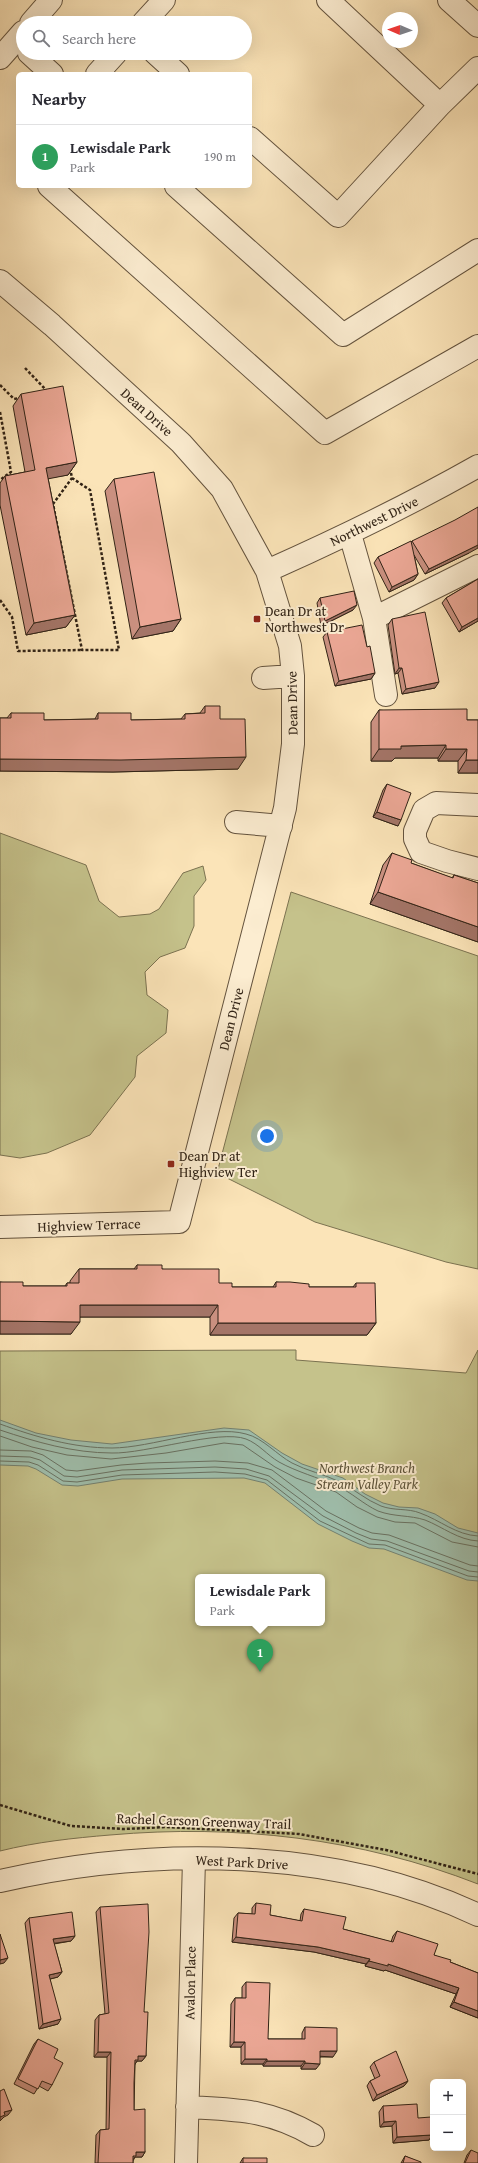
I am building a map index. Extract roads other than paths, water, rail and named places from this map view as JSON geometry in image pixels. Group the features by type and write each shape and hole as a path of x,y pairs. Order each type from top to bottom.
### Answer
{"street":[{"path":"37,16 51,0"},
{"path":"149,16 164,0"},
{"path":"328,0 440,105"},
{"path":"449,0 478,26"},
{"path":"0,58 16,48"},
{"path":"39,60 50,72"},
{"path":"99,72 110,60"},
{"path":"162,60 176,72"},
{"path":"252,140 338,216 440,105 478,68"},
{"path":"51,188 325,433 478,346"},
{"path":"178,188 344,335 475,259"},
{"name":"Dean Drive","path":"0,281 52,325 181,443 222,489 267,571 290,646 293,676 293,744 285,808 179,1222"},
{"name":"Northwest Drive","path":"267,571 350,534 454,481 478,466"},
{"path":"350,534 374,618 386,695"},
{"path":"374,618 478,566"},
{"path":"263,678 293,676"},
{"path":"478,806 436,803 424,810 415,831 415,839 421,852 446,861 478,868"},
{"path":"236,822 281,826"},
{"name":"Highview Terrace","path":"0,1227 179,1222"},
{"name":"West Park Drive","path":"0,1881 88,1865 149,1860 194,1859 290,1864 342,1872 417,1891 478,1915"},
{"name":"Avalon Place","path":"186,2163 194,1859"},
{"path":"187,2107 258,2112 285,2119 313,2134"}],"water":[{"path":"0,1420 36,1433 71,1440 112,1444 224,1428 249,1430 282,1453 302,1464 343,1478 365,1494 383,1503 399,1507 418,1508 435,1514 458,1528 478,1533 478,1581 467,1580 384,1549 369,1548 352,1541 318,1524 265,1483 244,1478 122,1479 78,1486 62,1485 36,1469 28,1466 0,1465"}],"place":[{"name":"Dean Dr at Northwest Dr","path":"257,619"},
{"name":"Dean Dr at Highview Ter","path":"171,1164"},
{"name":"Lewisdale Park","path":"260,1672"}],"park label":[{"name":"Northwest Branch Stream Valley Park","path":"367,1476"}]}
